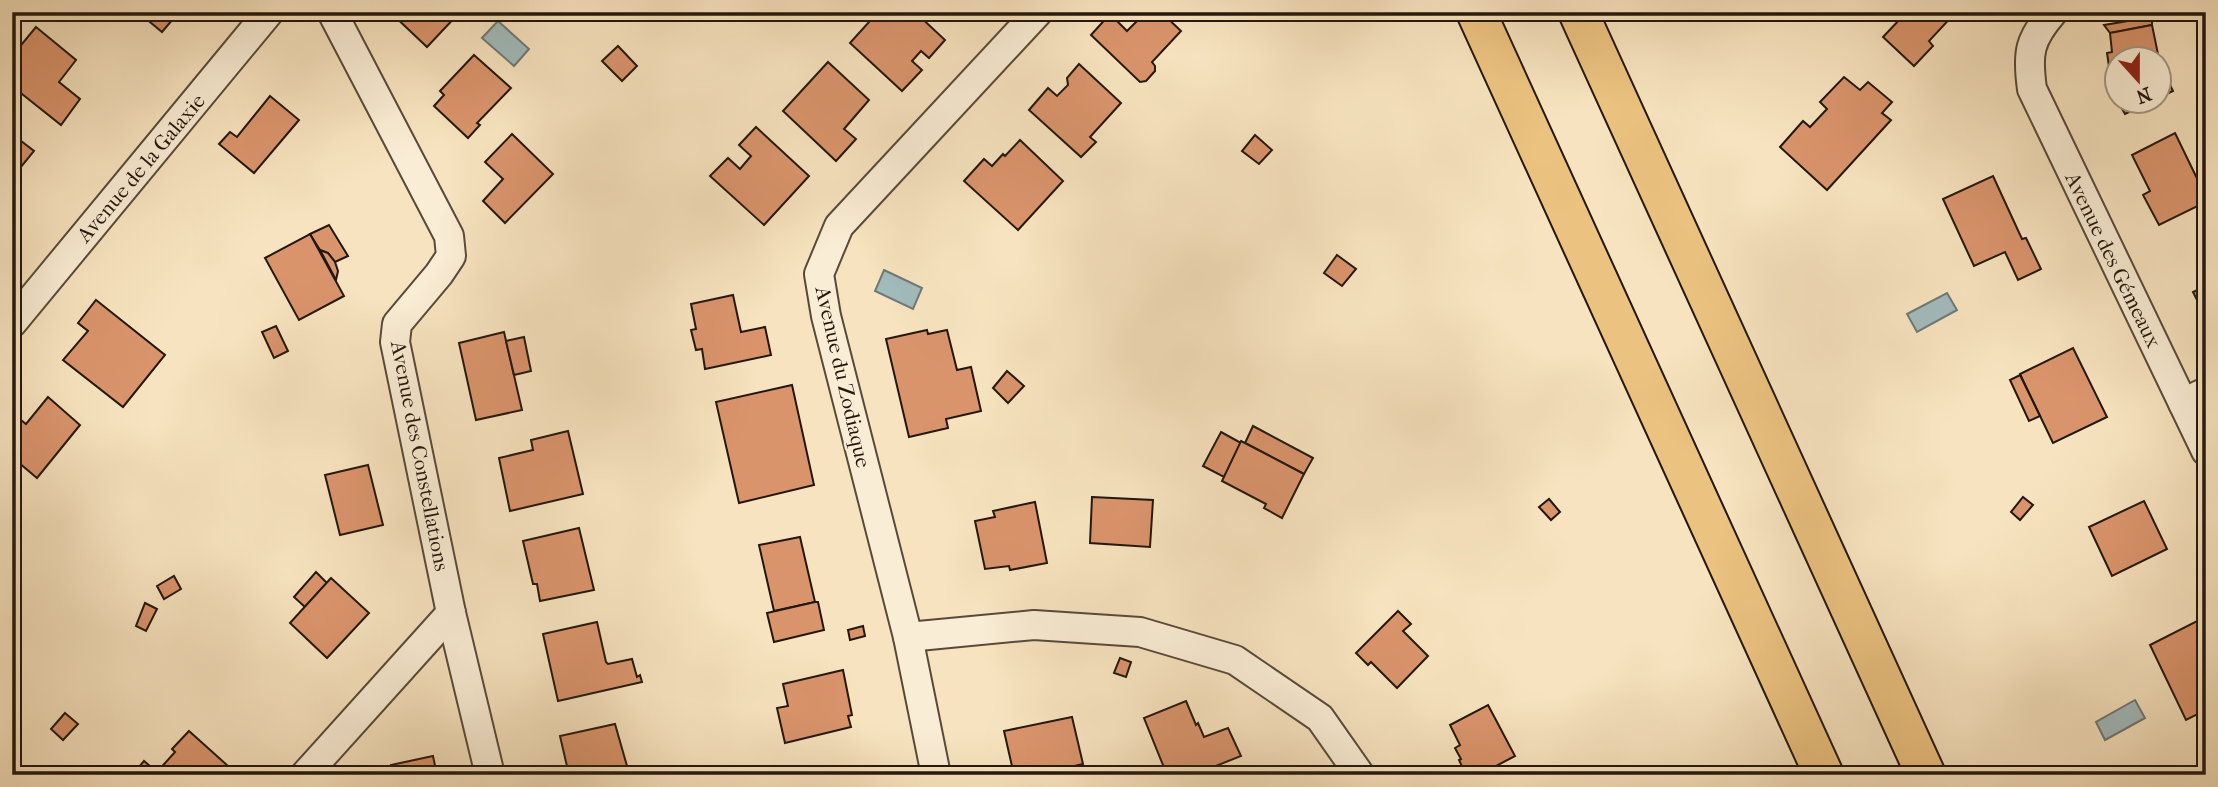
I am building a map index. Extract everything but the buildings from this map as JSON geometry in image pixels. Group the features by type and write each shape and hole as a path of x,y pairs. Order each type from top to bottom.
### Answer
{"highway":[{"path":"1476,12 1824,775"},
{"path":"1578,12 1926,775"}],"street":[{"name":"Avenue de la Galaxie","path":"12,323 270,12"},
{"name":"Avenue des Constellations","path":"332,12 449,236 451,256 397,324 396,342 451,613 490,775"},
{"name":"Avenue du Zodiaque","path":"936,775 908,637 826,316 819,274 839,226 1038,12"},
{"name":"Avenue des Gémeaux","path":"2053,12 2031,44 2029,66 2032,89 2194,397 2206,451"},
{"path":"305,775 451,613"},
{"path":"908,637 1034,625 1127,631 1140,632 1235,660 1320,718 1360,775"}],"water":[{"path":"498,21 529,49 514,66 482,38"},
{"path":"884,270 922,288 913,309 875,291"},
{"path":"1947,293 1957,310 1917,332 1907,314"},
{"path":"2135,700 2145,718 2105,740 2096,722"}]}
